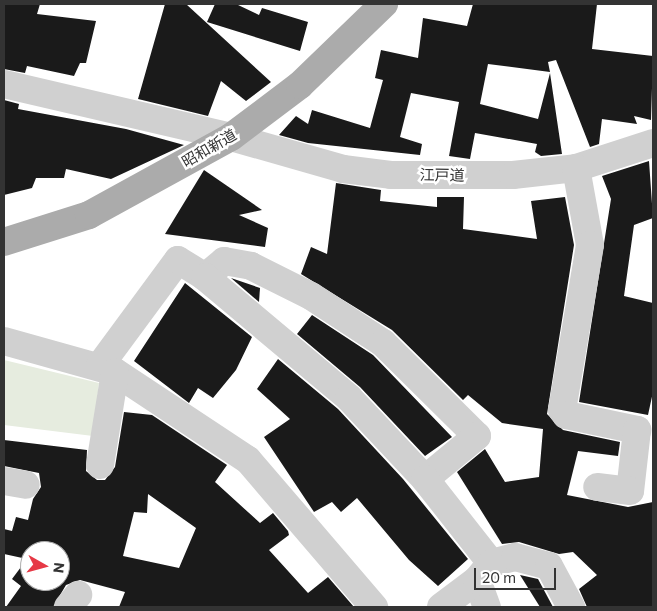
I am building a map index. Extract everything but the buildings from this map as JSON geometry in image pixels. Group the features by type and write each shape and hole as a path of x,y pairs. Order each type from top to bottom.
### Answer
{"main road":[{"name":"昭和新道","path":"4,242 89,215 231,136 300,85 384,4"}],"street":[{"name":"江戸道","path":"4,84 231,136 342,168 391,174 504,175 576,168 653,143"},
{"path":"576,168 590,245 562,410 566,415 637,430 630,491 597,488"},
{"path":"100,465 107,369 178,260 205,277 349,398 425,479 484,571 487,607"},
{"path":"205,277 224,261 251,266 311,296 383,343 477,436 425,479"},
{"path":"4,341 107,369 248,460 374,607"},
{"path":"440,607 484,571 515,557 549,566 571,607"}],"shaded area":[{"path":"4,360 99,383 93,436 4,425"}]}
